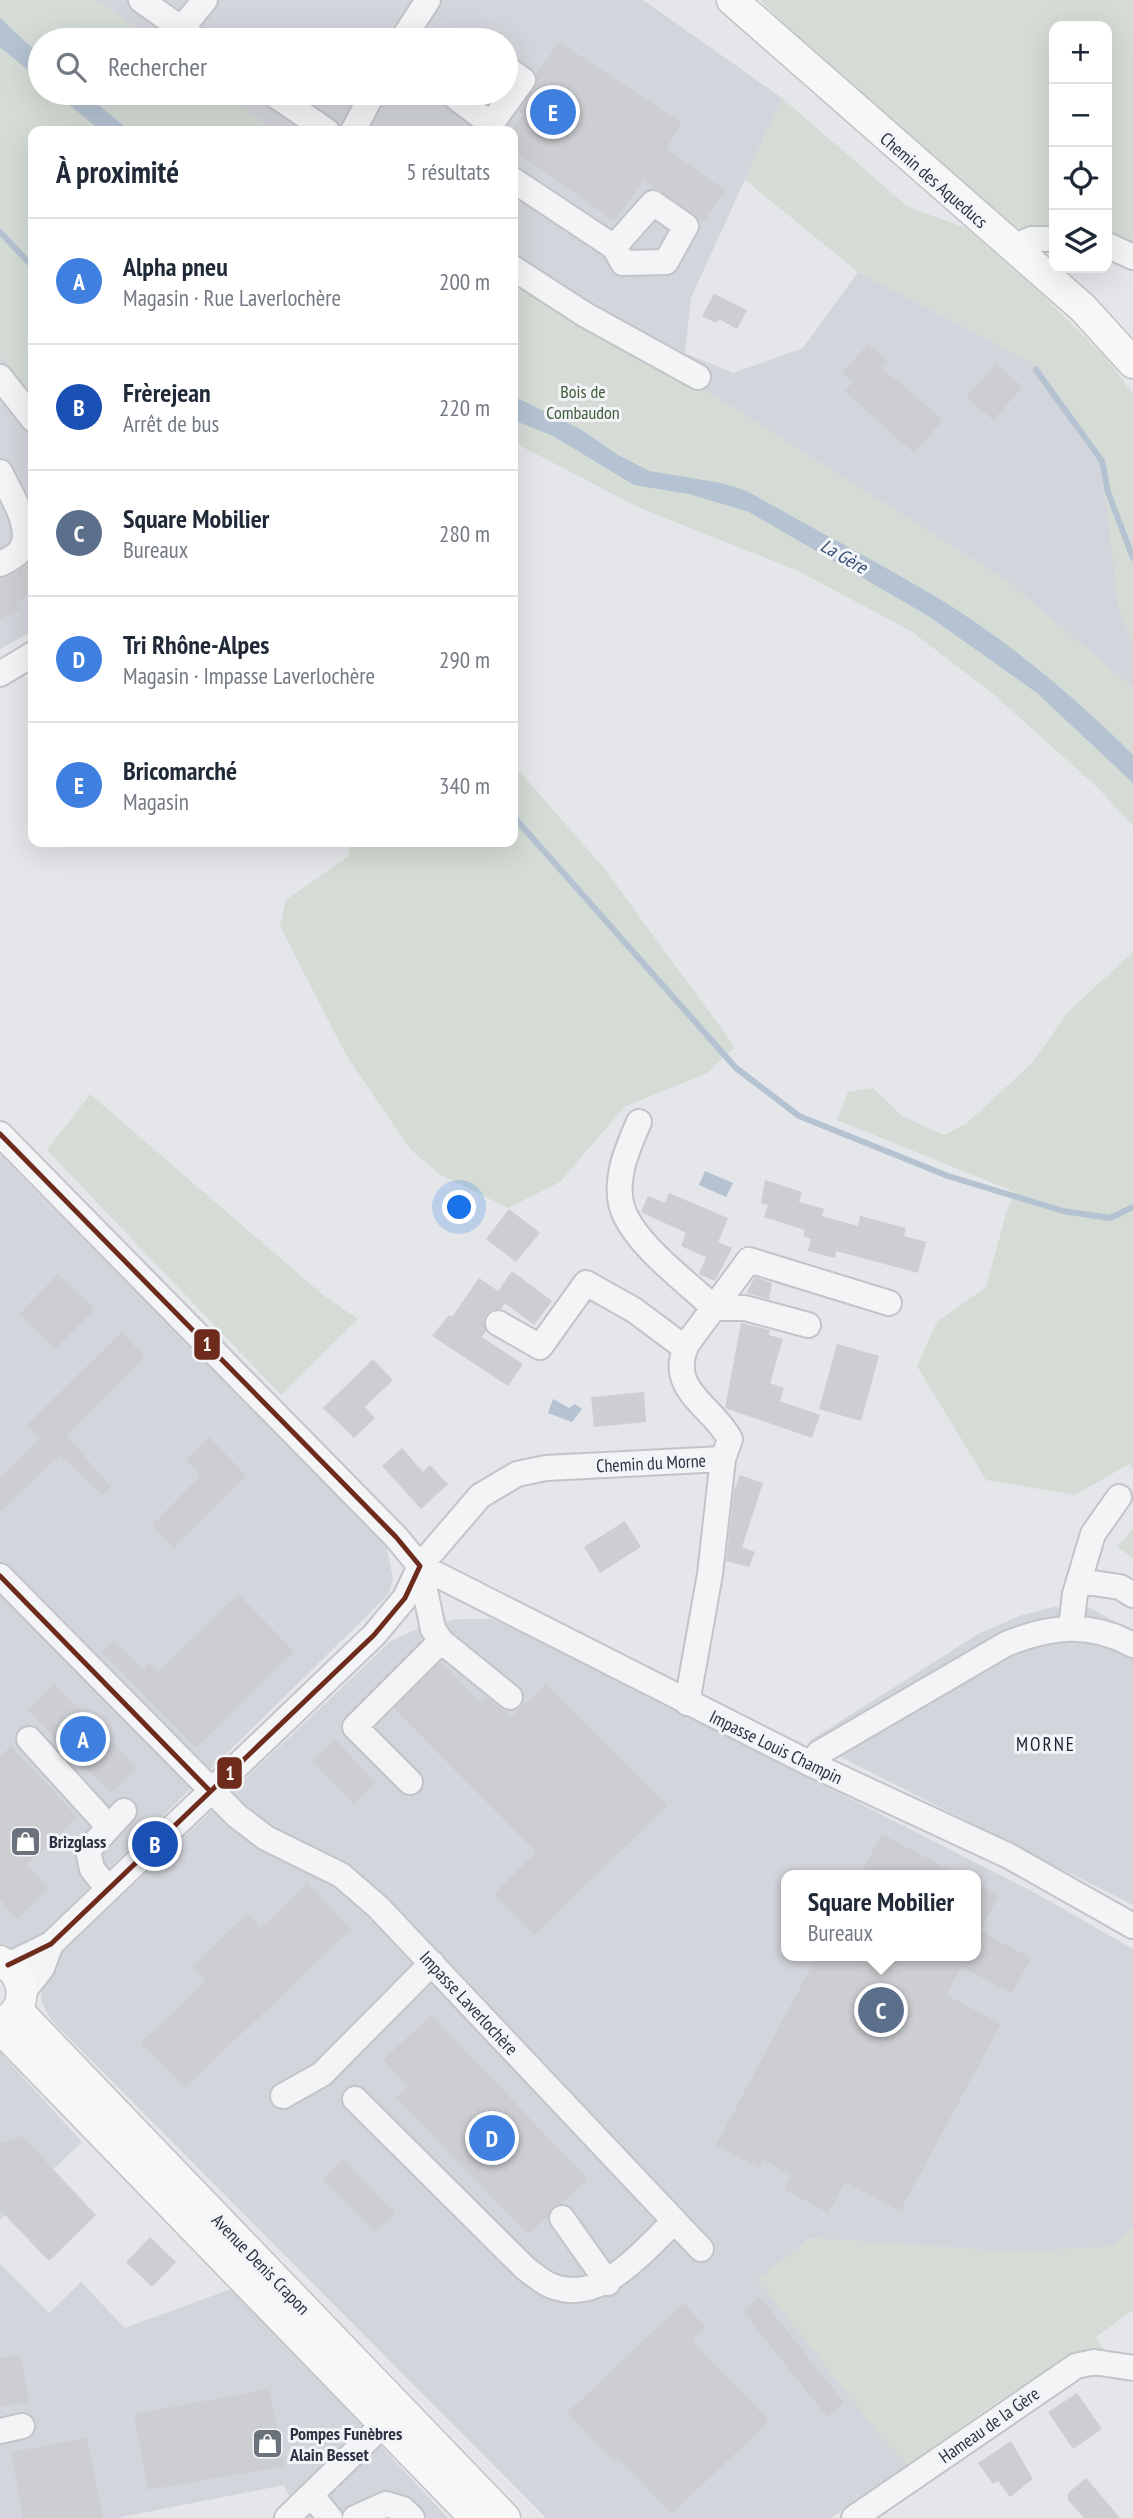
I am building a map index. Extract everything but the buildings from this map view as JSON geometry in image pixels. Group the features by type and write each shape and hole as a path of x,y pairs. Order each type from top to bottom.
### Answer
{"main road":[{"name":"Chemin des Aqueducs","path":"732,0 1083,307 1133,363"},
{"name":"Avenue Denis Crapon","path":"4,1963 18,1976 10,2013 392,2416 475,2518"},
{"name":"Avenue Denis Crapon","path":"392,2416 505,2518"}],"street":[{"path":"141,0 179,28"},
{"path":"192,28 205,0"},
{"path":"410,28 428,0"},
{"path":"289,105 320,126"},
{"path":"356,126 367,105"},
{"path":"463,105 487,126"},
{"path":"490,126 505,105"},
{"path":"518,183 614,247"},
{"path":"1012,247 1032,239 1049,239"},
{"path":"1112,247 1133,257"},
{"path":"518,271 584,314 698,377"},
{"path":"0,377 28,413"},
{"path":"0,472 25,527 24,543 19,553 0,564"},
{"path":"0,674 28,657"},
{"path":"639,1122 625,1154 621,1179 625,1215 653,1251 714,1308 745,1308 808,1325"},
{"path":"0,1134 396,1537 420,1566 433,1629 441,1641 510,1697"},
{"path":"498,1323 540,1346 586,1283 635,1310 685,1348 749,1260 889,1303"},
{"name":"Chemin du Morne","path":"51,1944 374,1635 405,1598 420,1566 480,1496 517,1474 546,1468 723,1460 730,1439 682,1377 681,1357 685,1348"},
{"path":"687,1703 710,1574 723,1460"},
{"path":"1071,1628 1079,1581 1093,1534 1119,1497"},
{"name":"Impasse Louis Champin","path":"420,1566 687,1703 1009,1856 1133,1926"},
{"name":"Impasse Laverlochère","path":"0,1576 210,1791 256,1832 341,1875 379,1907 701,2249"},
{"path":"1079,1581 1120,1587 1133,1595"},
{"path":"811,1764 819,1753 1006,1644 1035,1633 1071,1628 1091,1629 1133,1645"},
{"path":"410,1782 355,1727 441,1641"},
{"path":"29,1739 116,1819 88,1850 92,1869 108,1889"},
{"path":"4,1963 51,1944"},
{"path":"10,2013 42,1968 51,1944"},
{"path":"283,2096 322,2074 432,1963"},
{"path":"355,2099 525,2268 551,2286 570,2290 608,2283 675,2221"},
{"path":"562,2218 608,2283"},
{"name":"Hameau de la Gère","path":"854,2518 1076,2365 1094,2362 1133,2368"},
{"path":"287,2518 392,2416"},
{"path":"311,2495 330,2518"},
{"path":"355,2518 386,2504 403,2509 412,2518"}],"shaded area":[{"path":"97,0 643,0 782,98 691,298 685,353 733,373 803,348 858,272 1039,366 1110,473 1118,604 1133,644 1133,688 1007,581 719,399 518,285 518,126 267,126 238,105 518,105 518,28 135,28"},
{"path":"0,355 28,389 28,634 0,649"},
{"path":"0,1155 386,1545 393,1579 388,1595 24,1952 0,1954"},
{"path":"1054,1607 1090,1608 1133,1631 1133,1905 809,1741 980,1633 1019,1616"},
{"path":"458,1619 492,1619 551,1646 1035,1893 1133,1949 1133,2226 1112,2247 1016,2252 811,2238 758,2279 908,2465 831,2518 546,2518 52,2021 41,2001 42,1984 53,1961 391,1641 419,1628"},
{"path":"0,2052 82,2142 0,2220"},
{"path":"0,2264 49,2313 81,2282 125,2328 234,2288 448,2518 299,2518 284,2485 117,2518 0,2518"}],"green space":[{"path":"0,0 97,0 135,28 28,28 28,105 238,105 267,126 28,126 28,389 0,355"},
{"path":"760,0 1133,0 1133,243 1112,233 1112,21 1049,21 1049,227 1008,231 866,105"},
{"path":"782,98 908,207 966,228 1038,291 1107,359 1133,394 1133,644 1118,604 1104,486 1110,473 1039,366 858,272 745,180"},
{"name":"Bois de Combaudon","path":"518,285 719,399 1007,581 1133,688 1133,826 1097,787 991,692 911,631 796,570 640,508 518,445"},
{"path":"518,770 603,867 735,1047 707,1073 624,1107 560,1182 508,1208 439,1174 410,1149 346,1055 280,926 286,900 349,856 349,847 518,847"},
{"path":"1133,952 1133,1468 1129,1464 1075,1495 986,1480 917,1366 937,1322 986,1287 1006,1214 1015,1192 837,1120 848,1092 873,1088 902,1116 944,1135 966,1124 1032,1063 1068,1012"},
{"path":"90,1094 323,1295 358,1319 281,1395 47,1150"},
{"path":"1133,1529 1133,1558 1117,1547"},
{"path":"1133,2226 1133,2310 1096,2337 1105,2351 1081,2357 1029,2382 977,2415 908,2465 886,2443 757,2279 812,2238 1016,2252 1112,2246"}],"water":[{"path":"0,18 28,44 28,70 0,47"},
{"path":"70,105 99,105 124,126 95,126"},
{"name":"La Gère","path":"518,398 580,429 618,455 649,471 721,483 747,491 933,595 1013,649 1110,733 1133,755 1133,783 1037,693 930,617 749,512 689,494 634,485 553,436 518,422"},
{"path":"705,1171 733,1183 726,1197 699,1185"},
{"path":"553,1399 569,1408 575,1404 582,1409 572,1422 548,1413"}],"waterway":[{"path":"0,232 28,262"},
{"path":"1036,370 1102,461 1108,492 1133,558"},
{"path":"518,822 736,1068 799,1116 948,1176 1063,1211 1110,1218 1133,1207"}],"transit line":[{"name":"1","path":"0,1134 396,1537 420,1566 405,1598 374,1635 51,1944 8,1965"},
{"name":"1","path":"0,1576 210,1791"}],"place":[{"name":"Bricomarché","path":"553,112"},
{"name":"Alpha pneu","path":"83,1739"},
{"name":"Brizglass","path":"26,1841"},
{"name":"Frèrejean","path":"155,1844"},
{"name":"Square Mobilier","path":"881,2010"},
{"name":"Tri Rhône-Alpes","path":"492,2138"},
{"name":"Pompes Funèbres Alain Besset","path":"267,2443"}],"district":[{"name":"MORNE","path":"1046,1744"}]}
